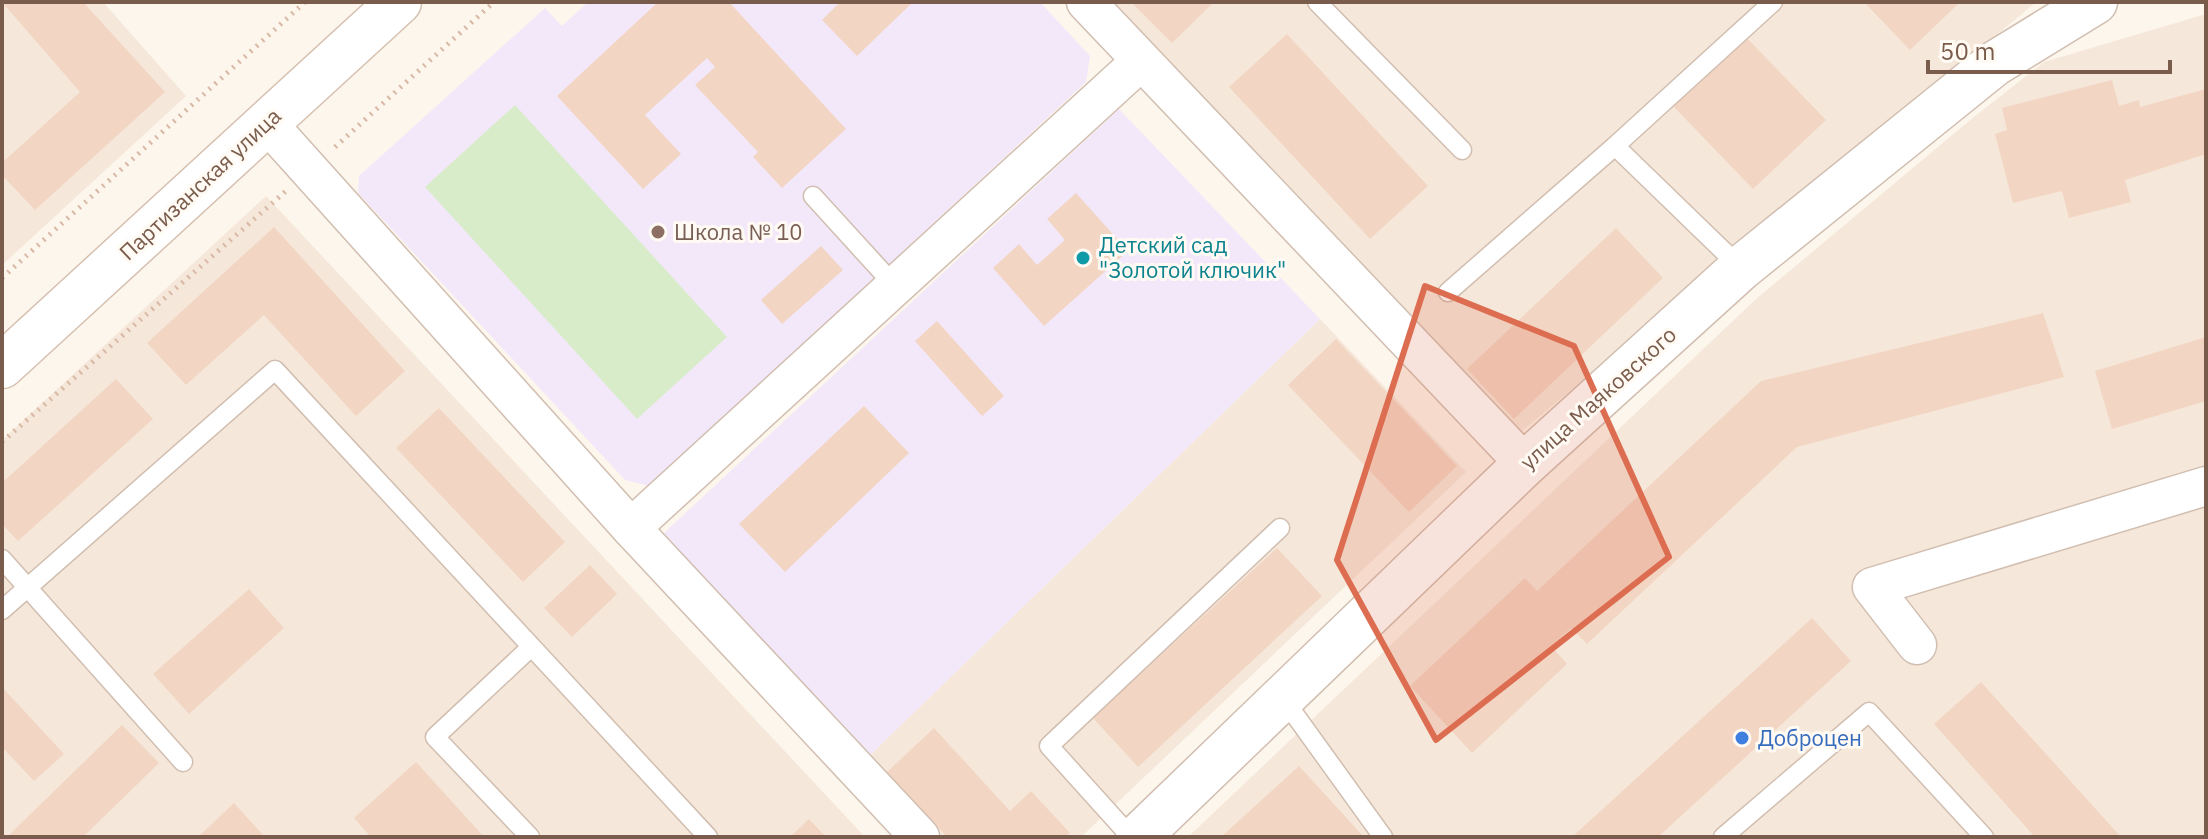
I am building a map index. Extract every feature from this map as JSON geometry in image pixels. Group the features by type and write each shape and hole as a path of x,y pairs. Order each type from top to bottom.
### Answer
{"street":[{"name":"Партизанская улица","path":"2,366 399,2"},
{"path":"1086,2 1525,464"},
{"name":"улица Маяковского","path":"1138,837 1525,464 1741,268 1994,64 2095,2"},
{"path":"631,528 1141,61"},
{"path":"267,123 631,528 920,837"},
{"path":"1917,645 1872,587 2206,486"}],"lane":[{"path":"1317,2 1462,150"},
{"path":"1448,292 1773,2"},
{"path":"1615,146 1741,268"},
{"path":"813,196 895,286"},
{"path":"2,610 275,370 699,834"},
{"path":"1131,837 1049,746 1280,528"},
{"path":"2,559 183,762"},
{"path":"530,648 435,737 530,837"},
{"path":"1282,697 1383,837"},
{"path":"1723,837 1869,712 1984,837"}],"path":[{"path":"2,278 305,2"},
{"path":"2,442 494,2"}],"highlighted area":[{"path":"1425,286 1574,346 1669,557 1436,740 1337,560"}],"shaded area":[{"path":"2,2 103,2 186,96 2,265"},
{"name":"Школа № 10","path":"588,2 1040,2 1090,56 1086,82 649,486 625,480 358,193 359,176 545,8 562,26"},
{"path":"1106,2 2036,2 1511,440"},
{"path":"2206,14 2206,837 1188,837 1755,300 1969,121 2044,62"},
{"path":"1119,109 1320,319 869,756 663,534"},
{"path":"266,196 865,837 2,837 2,440"},
{"path":"1320,319 1466,472 1081,837 938,837 869,756"}],"green space":[{"path":"515,105 727,337 637,419 425,187"}],"building":[{"path":"2,2 83,2 165,92 35,210 2,175 2,163 80,92"},
{"path":"658,2 729,2 846,129 782,188 753,157 758,152 695,85 715,67 707,58 645,115 681,154 643,189 557,96"},
{"path":"840,2 913,2 857,56 822,20"},
{"path":"1131,2 1214,2 1172,43"},
{"path":"1864,2 1960,2 1910,50"},
{"path":"1287,34 1428,186 1370,239 1229,87"},
{"path":"1745,36 1826,120 1753,189 1672,105"},
{"path":"2112,80 2119,106 2139,100 2140,107 2206,89 2206,154 2125,180 2131,202 2069,218 2062,191 2013,203 1995,134 2007,130 2002,108"},
{"name":"Детский сад \"Золотой ключик\"","path":"1076,193 1128,251 1044,326 993,268 1019,244 1037,265 1065,240 1047,219"},
{"path":"274,227 405,371 356,416 264,315 186,385 147,343"},
{"path":"1616,228 1663,278 1514,419 1467,369"},
{"path":"821,246 843,270 782,324 761,300"},
{"path":"2043,313 2064,377 1797,447 1587,644 1571,628 1551,646 1567,664 1472,753 1410,686 1525,578 1537,591 1761,381"},
{"path":"937,321 1004,396 982,416 915,341"},
{"path":"2206,337 2206,401 2112,429 2095,371"},
{"path":"1336,339 1457,466 1409,512 1288,385"},
{"path":"116,379 153,419 18,541 2,524 2,483"},
{"path":"864,406 909,453 785,572 739,524"},
{"path":"439,408 565,542 523,582 396,448"},
{"path":"1277,548 1322,596 1138,767 1093,718"},
{"path":"590,565 617,594 572,637 544,608"},
{"path":"249,589 284,628 189,714 153,674"},
{"path":"1812,618 1851,661 1658,837 1572,837"},
{"path":"1981,682 2121,837 2035,837 1934,724"},
{"path":"2,687 64,754 34,781 2,747"},
{"path":"122,725 159,763 83,837 7,837"},
{"path":"934,728 1010,811 1031,791 1070,833 1065,837 947,837 887,772"},
{"path":"416,762 484,837 371,837 354,818"},
{"path":"1299,766 1364,837 1221,837"},
{"path":"234,803 265,837 198,837"},
{"path":"809,819 826,837 790,837"}],"place":[{"name":"Школа № 10","path":"658,232"},
{"name":"Детский сад \"Золотой ключик\"","path":"1083,258"},
{"name":"Доброцен","path":"1742,738"}]}
